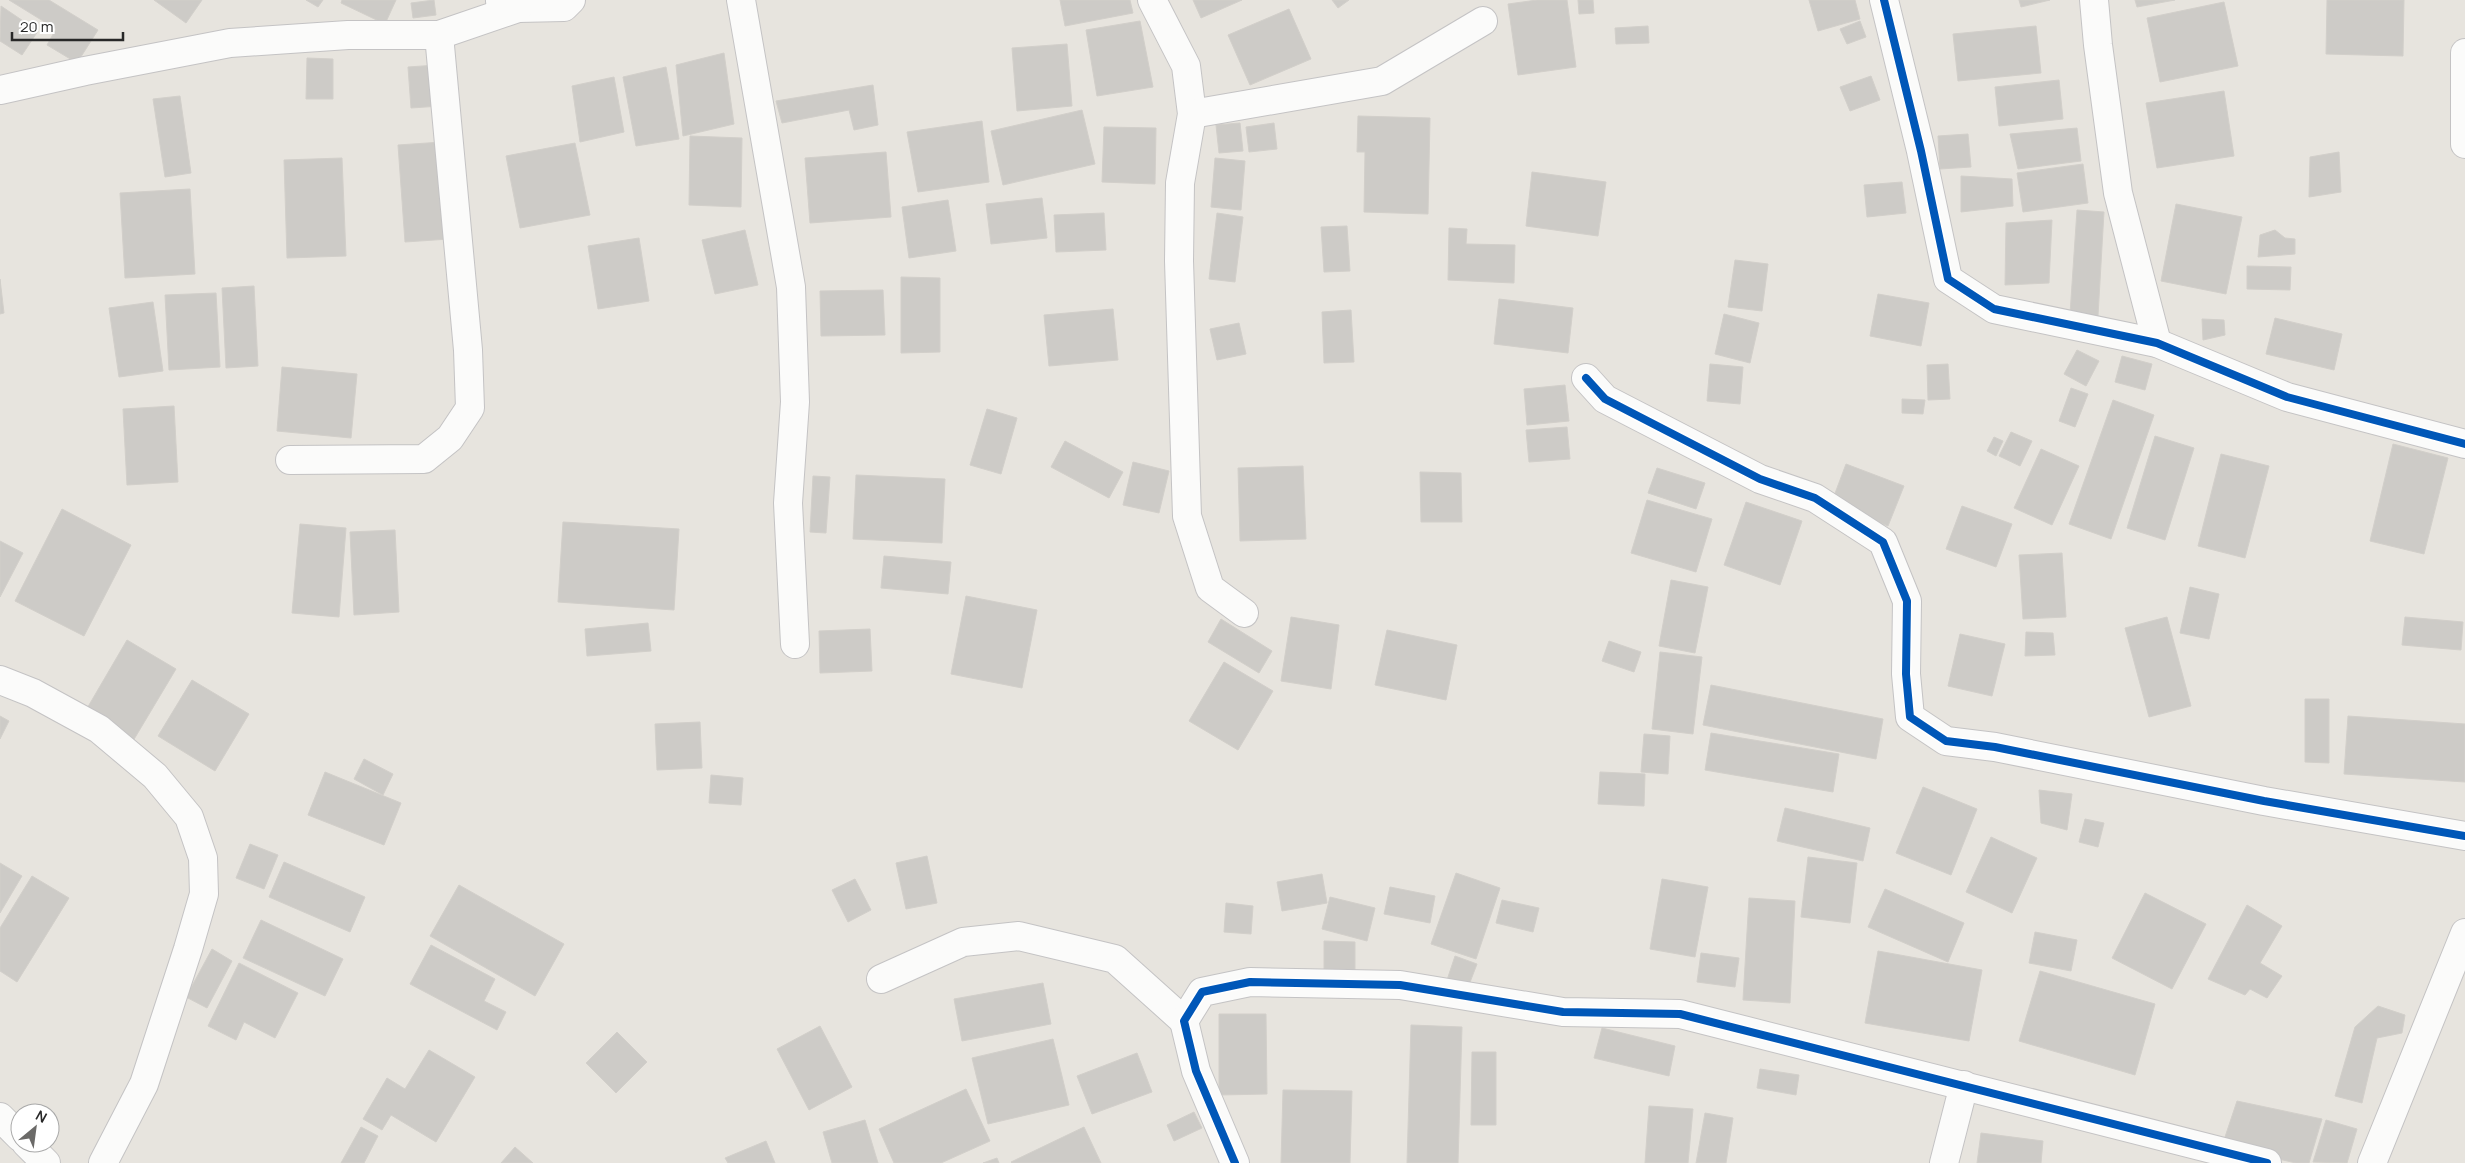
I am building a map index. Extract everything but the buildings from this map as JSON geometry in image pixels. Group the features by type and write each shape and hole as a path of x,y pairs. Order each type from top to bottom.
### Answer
{"street":[{"path":"0,90 85,70 230,43 348,35 439,35 508,4 564,7 570,0"},
{"path":"736,0 742,0 791,287 795,402 788,503 795,644"},
{"path":"1152,0 1186,66 1192,114 1180,183 1179,261 1187,516 1210,588 1244,613"},
{"path":"1884,0 1921,150 1948,279 1994,309 2157,343 2287,396 2465,444"},
{"path":"2094,0 2098,46 2118,193 2157,343"},
{"path":"1192,114 1382,81 1483,21"},
{"path":"290,460 424,459 450,438 470,408 468,350 439,35"},
{"path":"2465,53 2465,144"},
{"path":"1586,378 1605,399 1760,479 1815,498 1883,542 1907,601 1906,674 1910,717 1946,741 1995,747 2264,801 2465,836"},
{"path":"0,680 32,693 99,729 155,776 189,818 203,858 204,894 186,958 144,1084 103,1163"},
{"path":"2372,1163 2465,934"},
{"path":"881,979 962,942 1019,936 1115,959 1184,1021 1196,1070 1235,1163"},
{"path":"1184,1021 1202,992 1250,982 1400,985 1564,1012 1680,1014 2266,1163"},
{"path":"1944,1163 1964,1086"},
{"path":"0,1118 10,1128"},
{"path":"36,1153 46,1163"}],"cycle path":[{"path":"1884,0 1921,151 1948,279 1994,309 2157,343 2287,397 2465,444"},
{"path":"1586,378 1605,399 1760,479 1815,498 1883,542 1907,601 1906,674 1910,717 1946,741 1995,747 2264,801 2465,836"},
{"path":"1235,1163 1196,1071 1184,1021 1202,992 1250,982 1400,985 1563,1012 1680,1014 2267,1163"}]}
